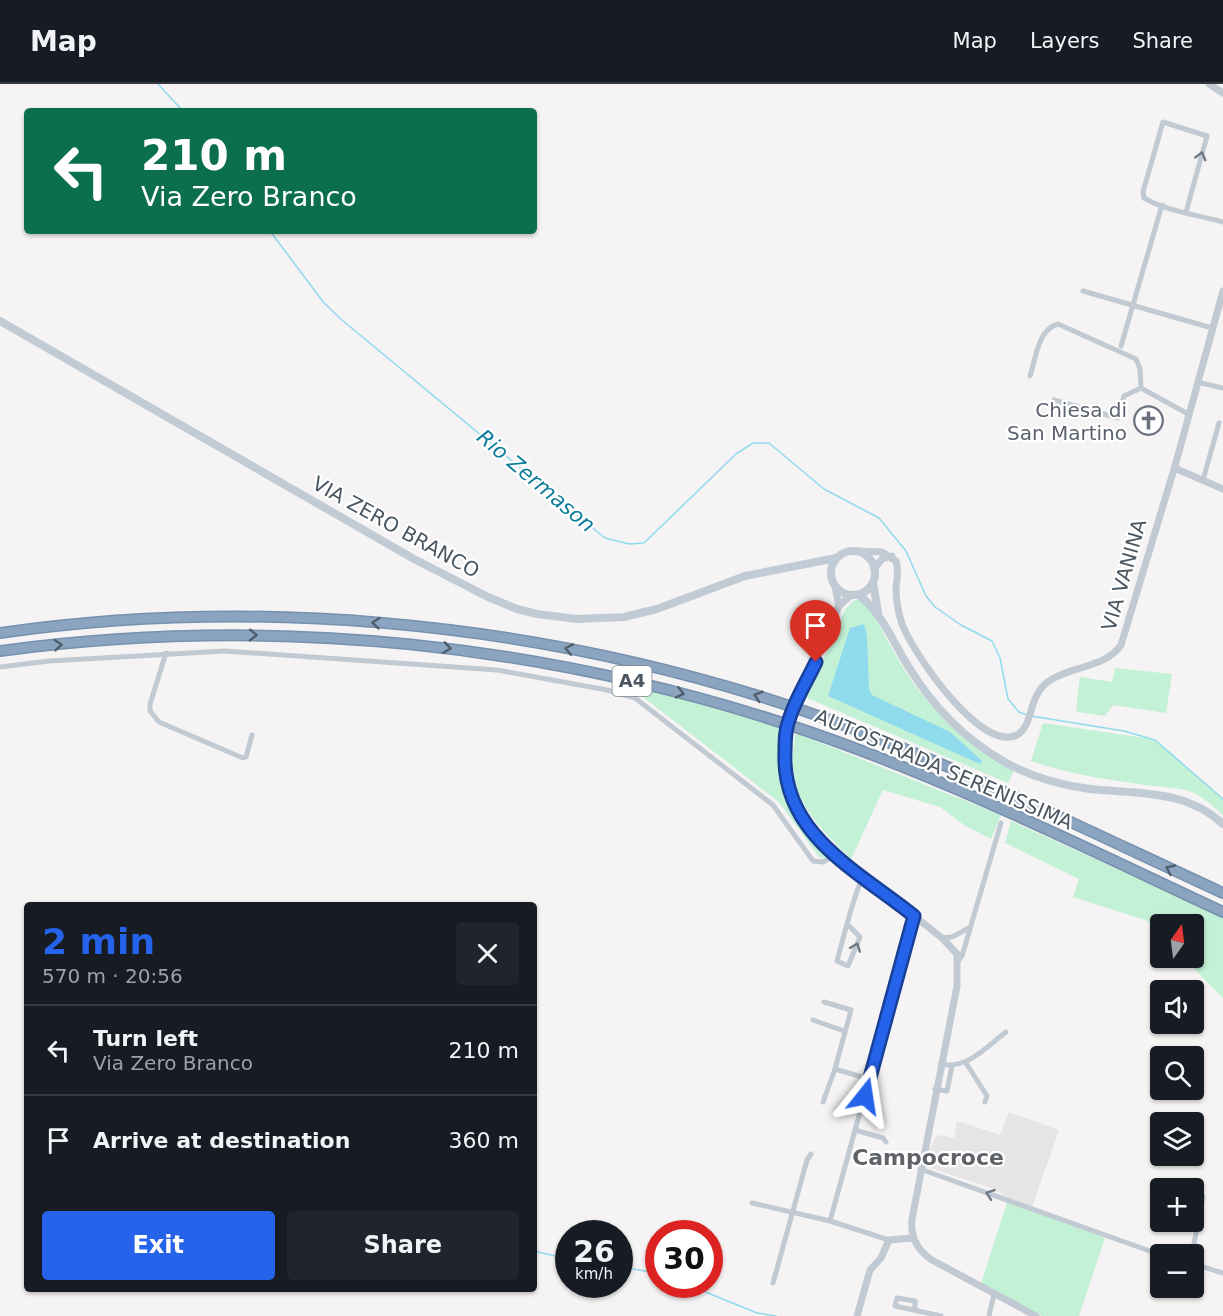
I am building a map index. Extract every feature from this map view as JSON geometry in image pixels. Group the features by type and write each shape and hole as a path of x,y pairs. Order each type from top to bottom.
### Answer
{"highway":[{"name":"AUTOSTRADA SERENISSIMA","path":"0,633 124,621 225,617 290,619 426,628 496,637 616,659 759,696 868,735 966,775 1223,893"},
{"name":"AUTOSTRADA SERENISSIMA","path":"0,651 127,639 288,636 424,645 558,665 702,698 857,749 971,796 1223,912"}],"main road":[{"name":"VIA ZERO BRANCO","path":"0,321 414,559 514,608 537,614 576,619 624,617 657,609 745,576 836,558"},
{"path":"830,575 836,558 844,553 857,551 867,556 874,569 873,582 880,616 910,669 933,702 967,735 1004,762 1035,776 1064,785 1182,799 1208,812 1223,824"},
{"path":"809,565 824,569 830,575 835,587 842,593 855,595 880,616"},
{"path":"855,595 869,589 873,582"}],"street":[{"path":"1209,84 1223,93"},
{"path":"1186,212 1207,136 1163,122 1143,192 1146,200 1186,212 1223,222"},
{"path":"1121,346 1162,205"},
{"path":"1083,291 1212,327"},
{"name":"VIA VANINA","path":"892,556 898,566 897,602 903,626 919,655 941,686 970,717 998,736 1017,734 1026,727 1031,706 1037,693 1045,684 1059,674 1114,653 1121,645 1175,466 1223,291"},
{"path":"1030,376 1044,332 1058,324 1136,360 1140,369 1142,388"},
{"path":"1197,382 1223,388"},
{"path":"1054,400 1118,418 1124,396 1142,388"},
{"path":"1142,388 1188,414"},
{"path":"1203,480 1219,423"},
{"path":"1175,466 1179,470 1223,489"},
{"path":"857,551 879,551 892,556"},
{"path":"874,569 882,559 892,556"},
{"path":"835,587 839,606"},
{"path":"855,595 839,606 789,720 785,735 784,764 788,787 797,812 812,833 835,855 942,938 957,954 957,986 920,1168 912,1219 913,1238 920,1250 932,1260 1036,1316"},
{"path":"0,667 166,652 225,651 497,670 628,695 773,805 813,861 823,862 835,855"},
{"path":"166,652 150,704 150,711 159,722 243,758 246,757 252,735"},
{"path":"958,961 962,956 1001,824"},
{"path":"847,924 860,937 850,964 846,966 837,961 847,924 863,876"},
{"path":"831,1221 914,916"},
{"path":"942,938 952,937 969,928"},
{"path":"822,1102 835,1069 851,1010 824,1002"},
{"path":"813,1020 844,1031"},
{"path":"940,1064 952,1066 966,1064 1005,1032"},
{"path":"966,1064 987,1096 985,1102"},
{"path":"935,1089 947,1091 952,1066"},
{"path":"835,1069 869,1079"},
{"path":"855,1130 883,1138 886,1142"},
{"path":"773,1283 807,1160 811,1154"},
{"path":"920,1168 1044,1215 1150,1251"},
{"path":"752,1203 831,1221 889,1240 913,1238"},
{"path":"856,1316 870,1270 881,1258 889,1240"},
{"path":"1204,1267 1223,1273"},
{"path":"989,1316 994,1294"},
{"path":"915,1310 941,1316"}],"shaded area":[{"path":"1009,1112 1059,1130 1032,1207 1006,1197 994,1189 928,1167 930,1148 936,1137 940,1135 954,1138 957,1121 1000,1135"}],"green space":[{"path":"858,599 867,603 903,667 926,700 961,734 1014,771 1008,783 807,698 845,610"},
{"path":"1115,668 1172,674 1166,713 1113,705 1105,716 1078,712 1076,709 1080,677 1112,682"},
{"path":"641,687 782,728 780,764 787,798 803,828 830,854 825,858 819,857 779,802 643,697 639,693"},
{"path":"1043,723 1151,739 1168,750 1223,800 1223,815 1203,798 1189,791 1084,775 1031,761"},
{"path":"796,733 1001,815 991,839 964,825 940,807 883,790 851,859 813,818 797,789 793,772"},
{"path":"1011,821 1223,917 1223,998 1194,968 1204,968 1204,914 1150,914 1150,923 1073,897 1079,879 1005,843"},
{"path":"1008,1199 1105,1238 1079,1316 1042,1316 981,1284"}],"water":[{"path":"864,624 867,636 869,689 872,695 950,732 982,761 980,764 828,696 850,628"}],"waterway":[{"name":"Rio Zermason","path":"158,84 180,108"},
{"name":"Rio Zermason","path":"272,234 324,303 342,320 605,538 629,544 644,543 736,454 753,443 769,443 824,489 879,518 906,551 926,596 935,607 961,625 992,641 1000,658 1008,699 1019,712 1027,715"},
{"name":"Rio Zermason","path":"1031,716 1124,731 1155,740 1223,799"},
{"path":"537,1252 555,1256"},
{"path":"633,1269 645,1271"},
{"path":"720,1298 757,1313 776,1316"}],"place":[{"name":"Chiesa di San Martino","path":"1148,421"}],"district":[{"name":"Campocroce","path":"928,1157"}],"route":[{"path":"816,662 789,720 785,735 784,764 788,787 797,812 812,833 835,855 914,916 865,1096"}]}
